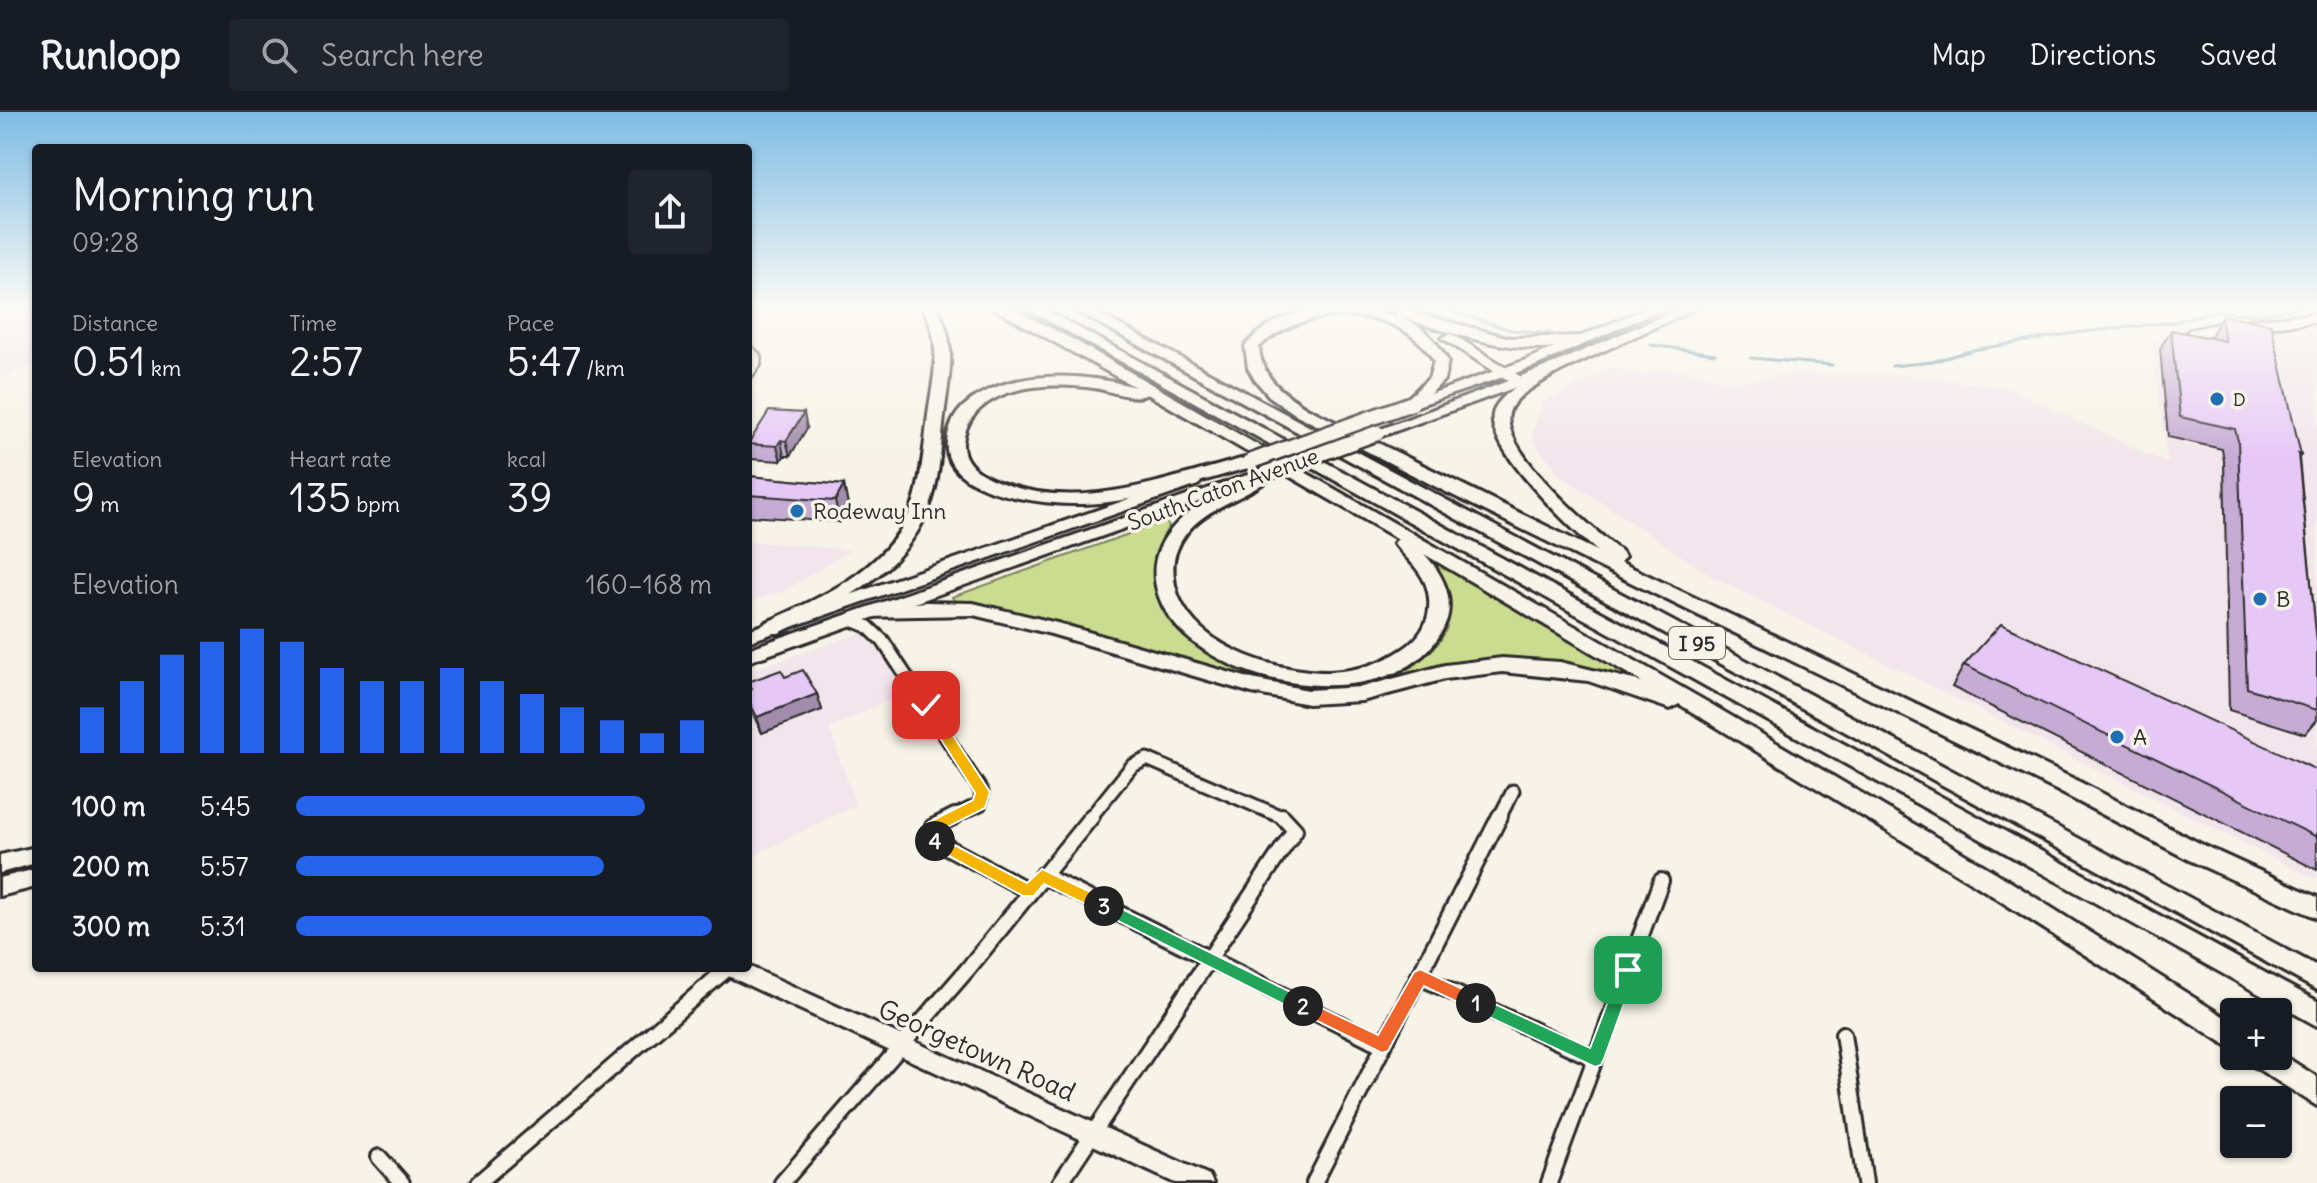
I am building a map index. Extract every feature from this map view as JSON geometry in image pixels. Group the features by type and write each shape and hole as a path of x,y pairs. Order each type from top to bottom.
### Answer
{"highway":[{"path":"772,628 867,578 899,547 918,517 924,497 944,357"},
{"path":"1093,357 1702,708 1986,879 2220,1029"},
{"name":"I 95","path":"1121,357 2317,1014"},
{"name":"I 95","path":"1168,357 2317,979"},
{"path":"1252,357 1260,377 1281,398 1301,411 2197,853 2317,908"},
{"path":"1412,403 1436,380 1441,361 1439,357"},
{"path":"1480,357 1520,382"},
{"path":"1555,368 1504,407 1500,415 1500,429 1509,446 1561,508 1598,544 1645,576 1734,624"},
{"path":"1200,418 1128,389 1058,380 993,395 965,416 957,428 954,443 956,457 980,480 1017,494 1055,499 1108,497 1136,492 1249,462"},
{"path":"1267,473 1187,520 1175,532 1165,551 1162,567 1164,586 1182,620 1215,647 1264,669 1316,678 1367,674 1411,656 1436,627 1441,609 1440,594 1423,562 1391,533 1345,500"},
{"path":"862,616 926,608 973,609 1245,684 1312,697 1371,694 1443,672 1473,667 1534,666 1596,676 1650,693 1694,714 1986,879"},
{"path":"2283,1070 2317,1093"}],"main road":[{"name":"South Caton Avenue","path":"752,635 1542,357"},
{"name":"South Caton Avenue","path":"752,655 1267,473 1520,382 1580,357"},
{"path":"0,864 32,856"},
{"path":"0,887 32,879"}],"street":[{"path":"862,616 867,626 883,641 982,792 980,804 938,823 933,827 932,834 939,845 1029,891"},
{"path":"782,1183 900,1047 1132,766 1141,760 1152,760 1282,816 1293,825 1292,834 1060,1183"},
{"path":"1314,1183 1513,791"},
{"path":"1042,875 1382,1045"},
{"path":"1549,1183 1661,881"},
{"path":"478,1183 724,972"},
{"name":"Georgetown Road","path":"738,972 1201,1183"},
{"path":"1420,977 1595,1059"},
{"path":"1843,1034 1865,1183"},
{"path":"379,1157 402,1183"}],"shaded area":[{"path":"0,357 32,357 32,366 0,378"},
{"path":"2153,357 2317,357 2317,880 1710,575 1560,475 1534,442 1532,434 1542,404 1611,367 1638,375 1676,369 1736,382 1795,373 1904,375 2006,387 2168,464"},
{"path":"752,541 851,550 784,591 752,602"},
{"path":"865,632 908,692 829,728 856,805 752,857 752,670"}],"green space":[{"path":"1165,521 1169,526 1157,552 1153,577 1155,589 1167,613 1205,649 1255,673 1291,682 1337,685 1395,673 1420,660 1438,643 1448,621 1448,595 1434,564 1436,559 1645,684 1593,669 1548,662 1318,692 1286,688 984,606 957,603 952,597"}],"building":[{"path":"2174,357 2279,357 2301,455 2298,454 2317,643 2317,710 2247,688 2238,441 2235,429 2180,417"},
{"path":"769,411 804,413 786,441 781,440 777,446 752,444 752,438"},
{"path":"752,476 844,485 835,501 752,495"},
{"path":"2001,624 2317,770 2317,837 1964,665"},
{"path":"781,670 785,677 803,670 817,694 757,717 752,707 752,681"}],"waterway":[{"path":"1892,366 1949,357"},
{"path":"1751,358 1832,365"}],"place":[{"name":"D","path":"2217,399"},
{"name":"Rodeway Inn","path":"797,511"},
{"name":"B","path":"2260,599"},
{"name":"A","path":"2117,737"}],"route":[{"path":"926,705 982,792 980,804 933,827 934,840 939,845 1029,891 1042,875 1382,1045 1420,977 1595,1059 1628,970"}]}
